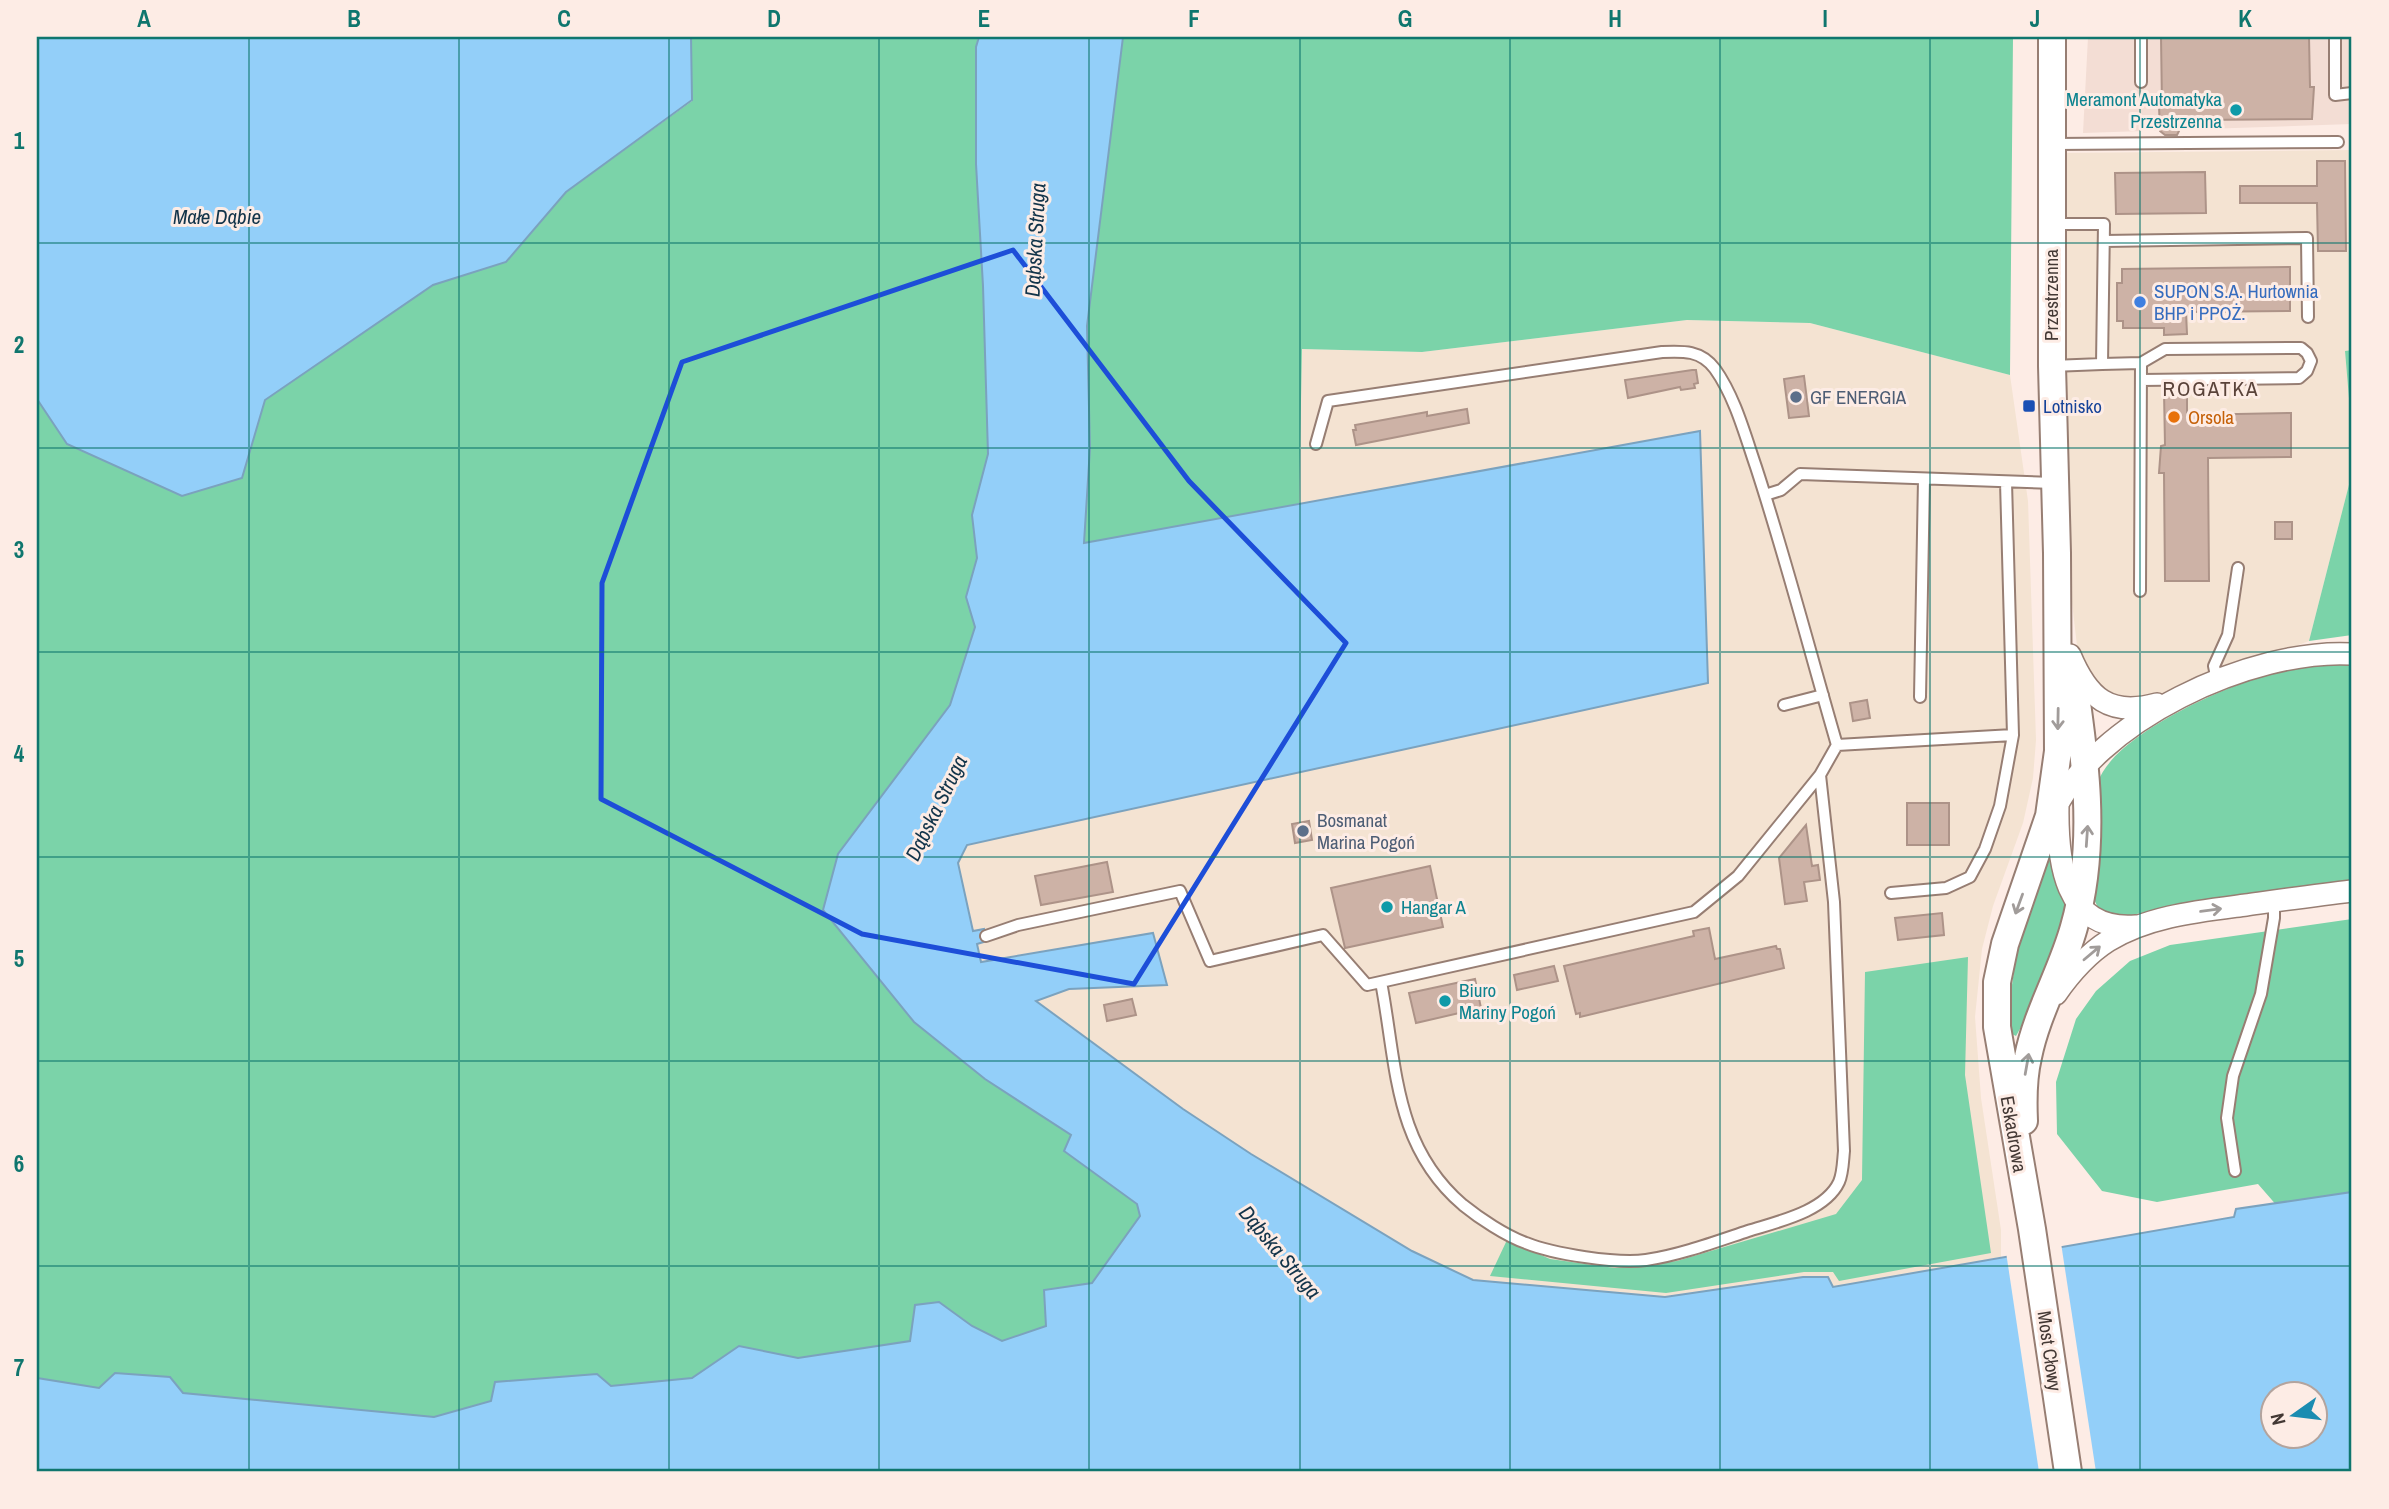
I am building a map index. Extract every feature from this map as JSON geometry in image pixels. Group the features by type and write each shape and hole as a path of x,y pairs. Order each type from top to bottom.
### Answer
{"street":[{"name":"Przestrzenna","path":"2052,37 2052,366 2057,553"},
{"name":"Eskadrowa","path":"2032,1229 2025,1157 2023,1092 2028,1057 2037,1027 2063,960 2080,903 2088,828 2085,766 2057,553"},
{"name":"Eskadrowa","path":"2057,553 2059,694 2056,766 2059,856 2063,876 2080,903 2104,924 2118,927 2145,925"},
{"name":"Eskadrowa","path":"2042,840 2057,805 2085,766 2113,739 2139,721 2179,698 2217,681 2284,660 2327,654 2352,654"},
{"name":"Eskadrowa","path":"2070,655 2083,684 2110,705 2127,709 2179,698"},
{"name":"Eskadrowa","path":"2032,1229 2003,1071 1997,1027 1997,982 2005,944 2049,816 2056,766"},
{"name":"Eskadrowa","path":"2037,1027 2069,975 2109,940 2145,925 2198,912 2352,891"},
{"name":"Most Cłowy","path":"2032,1229 2068,1472"}],"lane":[{"path":"2141,37 2141,82"},
{"path":"2335,37 2335,95 2352,93"},
{"path":"2051,144 2338,142"},
{"path":"2051,224 2104,224 2102,364"},
{"path":"2104,241 2307,238 2308,317"},
{"path":"2052,366 2141,363 2165,349 2215,348 2301,348 2311,361 2307,371 2299,378 2141,380"},
{"path":"986,936 1018,925 1180,891 1210,961 1324,936 1367,985 1694,912 1738,876 1820,775 1837,745 1823,695 1765,495 1742,427 1720,377 1701,355 1684,350 1328,401 1316,444"},
{"path":"2140,591 2141,363"},
{"path":"1765,495 1781,490 1800,474 2054,483"},
{"path":"1920,696 1924,479"},
{"path":"1891,893 1946,888 1970,877 1985,849 2000,806 2013,735 2006,482"},
{"path":"2217,681 2214,666 2228,635 2238,568"},
{"path":"1784,705 1823,695"},
{"path":"1837,745 2013,735"},
{"path":"1381,982 1395,1077 1408,1129 1430,1168 1463,1205 1497,1228 1526,1244 1597,1259 1645,1260 1701,1247 1798,1215 1825,1200 1839,1182 1844,1151 1834,902 1820,775"},
{"path":"2235,1171 2227,1118 2233,1076 2261,994 2274,918 2274,901"}],"highlighted area":[{"path":"1013,250 1189,481 1346,643 1134,984 862,934 601,799 602,583 682,362"}],"shaded area":[{"path":"2088,37 2352,37 2352,124 2083,133"},
{"path":"2352,150 2352,350 2345,351 2352,434 2352,473 2309,641 2163,697 2106,698 2079,663 2061,508 2063,153"},
{"path":"1687,320 1810,323 2010,375 2028,501 2036,740 2033,778 2023,823 1993,906 1982,949 1975,1017 1981,1098 2001,1230 2001,1257 1833,1287 1803,1277 1665,1297 1473,1280 1412,1251 1251,1154 1183,1109 1036,1000 1069,989 1167,985 1153,933 981,961 958,863 968,845 1708,683 1699,431 1299,504 1301,349 1422,352"}],"green space":[{"path":"691,37 978,37 976,164 988,454 972,515 977,558 966,597 975,627 950,705 838,854 823,910 848,940 985,1079 1072,1135 1065,1151 1137,1204 1140,1216 1092,1283 1045,1290 1046,1326 1002,1341 972,1326 915,1305 910,1341 798,1358 739,1346 692,1378 491,1401 434,1417 183,1393 99,1388 37,1378 37,399 67,444 242,478 264,400 433,285 506,262 566,192 692,101"},
{"path":"1122,37 2013,37 2010,375 1810,323 1687,320 1422,352 1302,349 1299,504 1084,543 1090,448 1087,326"},
{"path":"2352,350 2352,434 2345,351"},
{"path":"2352,473 2352,635 2309,641"},
{"path":"2329,664 2352,664 2352,880 2203,900 2121,917 2099,910 2094,899 2101,845 2098,782 2108,764 2148,730 2226,689 2270,674"},
{"path":"2050,859 2060,894 2069,906 2030,1011 2016,1036 2008,1032 2018,942 2046,860"},
{"path":"2352,919 2352,1208 2285,1215 2258,1184 2157,1202 2102,1191 2057,1134 2056,1082 2076,1019 2096,991 2130,961 2170,945"},
{"path":"1968,957 1965,1075 1991,1253 1839,1281 1833,1272 1804,1272 1666,1293 1490,1276 1507,1240 1550,1259 1615,1268 1677,1261 1836,1214 1862,1180 1865,972"}],"water":[{"name":"Małe Dąbie","path":"37,37 691,37 692,100 566,192 506,262 433,285 265,400 242,478 182,496 67,444 37,399"},
{"name":"Dąbska Struga","path":"979,37 1123,37 1087,326 1090,448 1084,543 1700,431 1708,683 967,845 958,863 973,931 984,929 987,941 977,944 981,962 1153,933 1167,985 1069,989 1036,1001 1183,1109 1251,1154 1412,1251 1473,1280 1665,1297 1803,1277 1828,1277 1833,1287 2234,1217 2236,1209 2352,1192 2352,1472 37,1472 37,1378 99,1388 115,1373 170,1377 183,1393 434,1417 491,1401 495,1382 597,1374 611,1386 692,1378 739,1346 798,1358 910,1341 915,1305 939,1302 972,1326 1002,1341 1046,1326 1044,1290 1092,1283 1140,1216 1137,1204 1064,1151 1071,1135 985,1079 914,1022 823,910 838,854 950,705 975,627 966,597 977,558 972,515 988,454 976,164 976,47"}],"pier":[{"path":"2061,1243 2096,1472 2039,1472 2006,1252"}],"building":[{"path":"2161,37 2309,37 2310,87 2314,87 2312,119 2193,120 2184,121 2177,135 2165,135 2160,131"},
{"path":"2317,161 2345,161 2346,251 2318,251 2317,203 2240,203 2240,186 2317,186"},
{"path":"2205,172 2206,213 2116,214 2115,173"},
{"path":"2290,267 2290,311 2186,312 2187,334 2164,335 2164,328 2123,328 2123,321 2117,321 2117,283 2122,283 2122,269"},
{"path":"1696,370 1698,383 1694,384 1695,388 1681,390 1680,387 1628,398 1625,380"},
{"name":"GF ENERGIA","path":"1804,376 1809,416 1789,418 1784,379"},
{"path":"2164,392 2187,392 2187,415 2291,413 2291,457 2208,458 2209,581 2165,581 2164,473 2159,473 2161,446 2165,445"},
{"path":"1467,409 1469,423 1356,445 1353,430 1356,430 1355,425 1427,412 1427,416"},
{"path":"2275,522 2292,522 2292,539 2275,539"},
{"path":"1867,700 1870,718 1853,721 1850,703"},
{"path":"1907,803 1949,803 1949,845 1907,845"},
{"path":"1309,821 1312,840 1295,843 1292,824"},
{"path":"1806,825 1812,866 1818,865 1820,880 1804,882 1807,901 1785,904 1779,858"},
{"path":"1107,862 1113,892 1041,905 1035,876"},
{"name":"Hangar A","path":"1430,866 1443,927 1345,948 1331,888"},
{"path":"1942,913 1944,935 1898,940 1895,918"},
{"path":"1709,928 1715,959 1776,946 1780,949 1784,968 1580,1017 1580,1013 1576,1014 1564,966 1694,936 1693,931"},
{"path":"1554,966 1558,981 1517,990 1514,975"},
{"name":"Biuro Mariny Pogoń","path":"1475,979 1481,1008 1416,1023 1409,993"},
{"path":"1132,999 1136,1015 1107,1021 1104,1005"}],"place":[{"name":"Meramont Automatyka Przestrzenna","path":"2236,110"},
{"name":"SUPON S.A. Hurtownia BHP i PPOŻ.","path":"2140,302"},
{"name":"GF ENERGIA","path":"1796,397"},
{"name":"Lotnisko","path":"2029,406"},
{"name":"Orsola","path":"2174,417"},
{"name":"Bosmanat Marina Pogoń","path":"1303,831"},
{"name":"Hangar A","path":"1387,907"},
{"name":"Biuro Mariny Pogoń","path":"1445,1001"}],"district":[{"name":"ROGATKA","path":"2211,388"}]}
